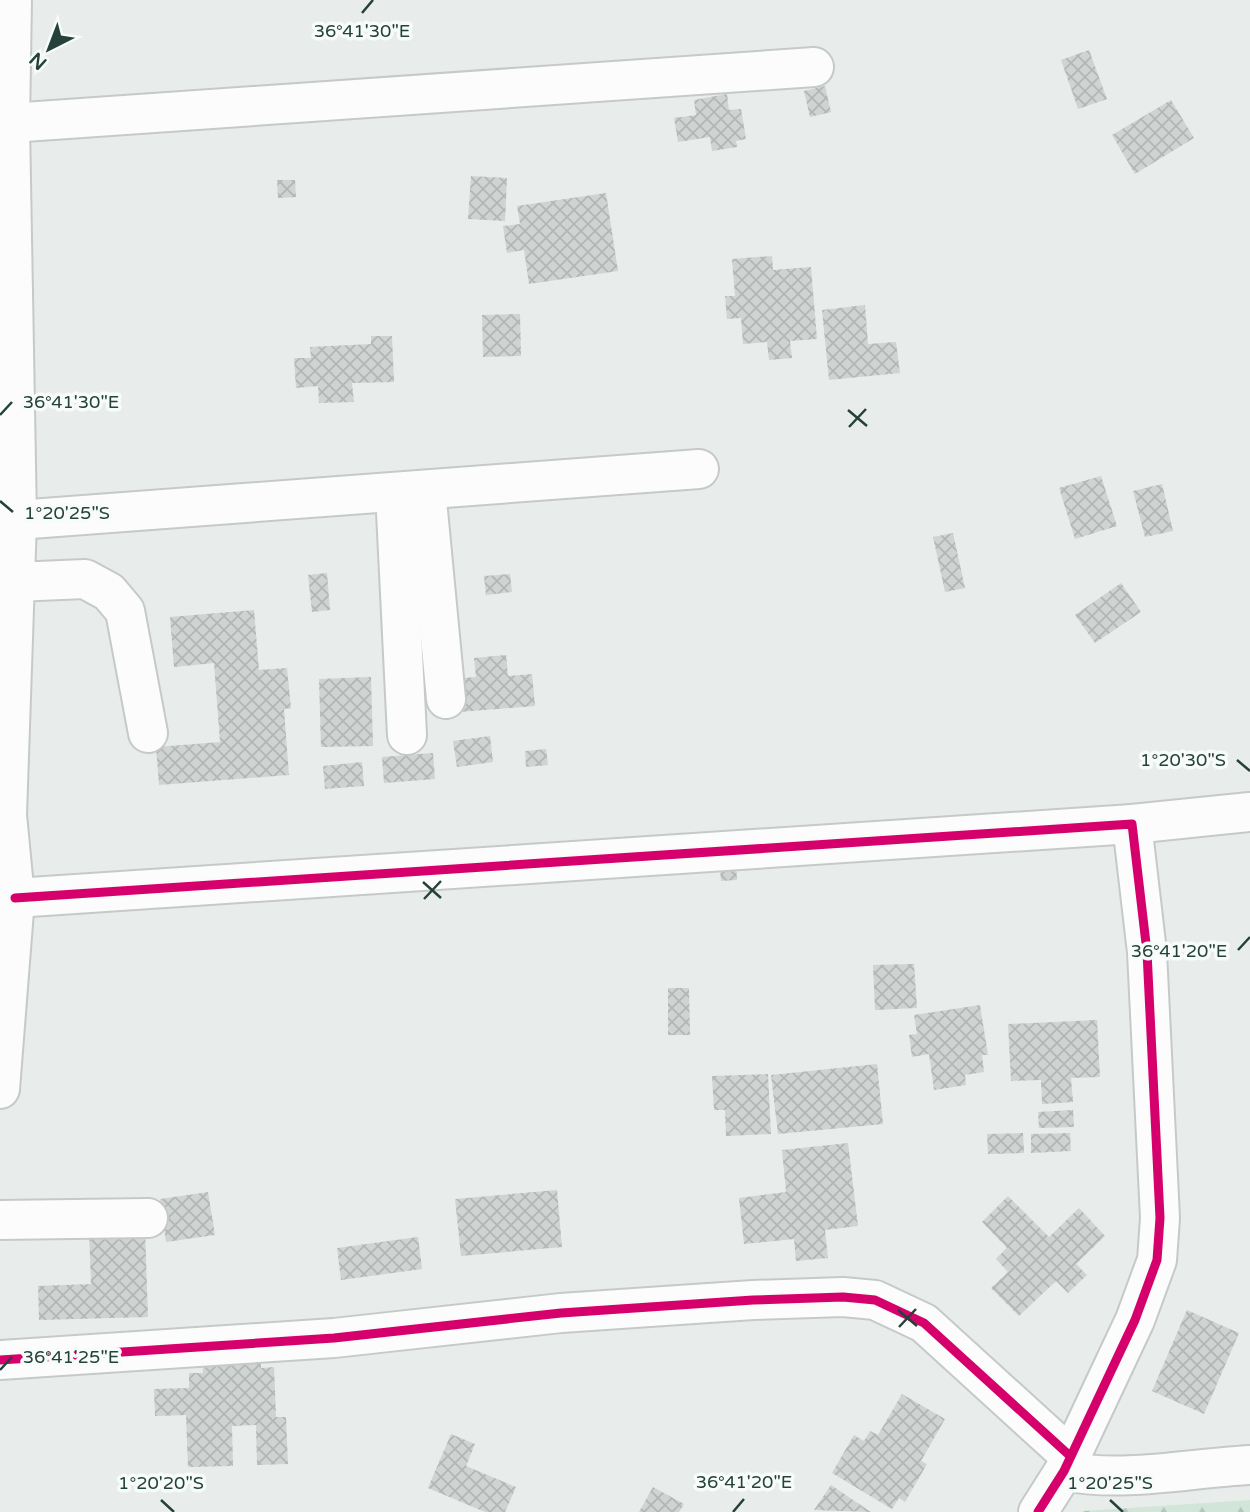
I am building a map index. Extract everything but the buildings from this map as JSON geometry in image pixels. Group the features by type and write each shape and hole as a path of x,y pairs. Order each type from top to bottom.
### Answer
{"street":[{"path":"0,1089 15,898 3,815 17,520 10,123 12,0"},
{"path":"10,123 814,67"},
{"path":"17,520 699,469"},
{"path":"410,491 446,699"},
{"path":"408,735 410,491"},
{"path":"15,582 85,579 109,592 125,611 148,733"},
{"path":"15,898 1132,824 1250,812"},
{"path":"1038,1512 1067,1463 1135,1320 1157,1260 1160,1218 1147,952 1132,824"},
{"path":"0,1220 148,1218"},
{"path":"0,1360 334,1338 561,1313 843,1297 875,1300 924,1323 1067,1463 1087,1475 1250,1465"}],"green space":[{"path":"1250,1500 1250,1512 1082,1512 1083,1511"}],"cycle path":[{"path":"15,898 1132,824 1147,952 1160,1218 1157,1260 1135,1320 1064,1471 1038,1512"},
{"path":"0,1360 334,1338 561,1313 753,1300 843,1297 875,1300 924,1323 1069,1455"}]}
